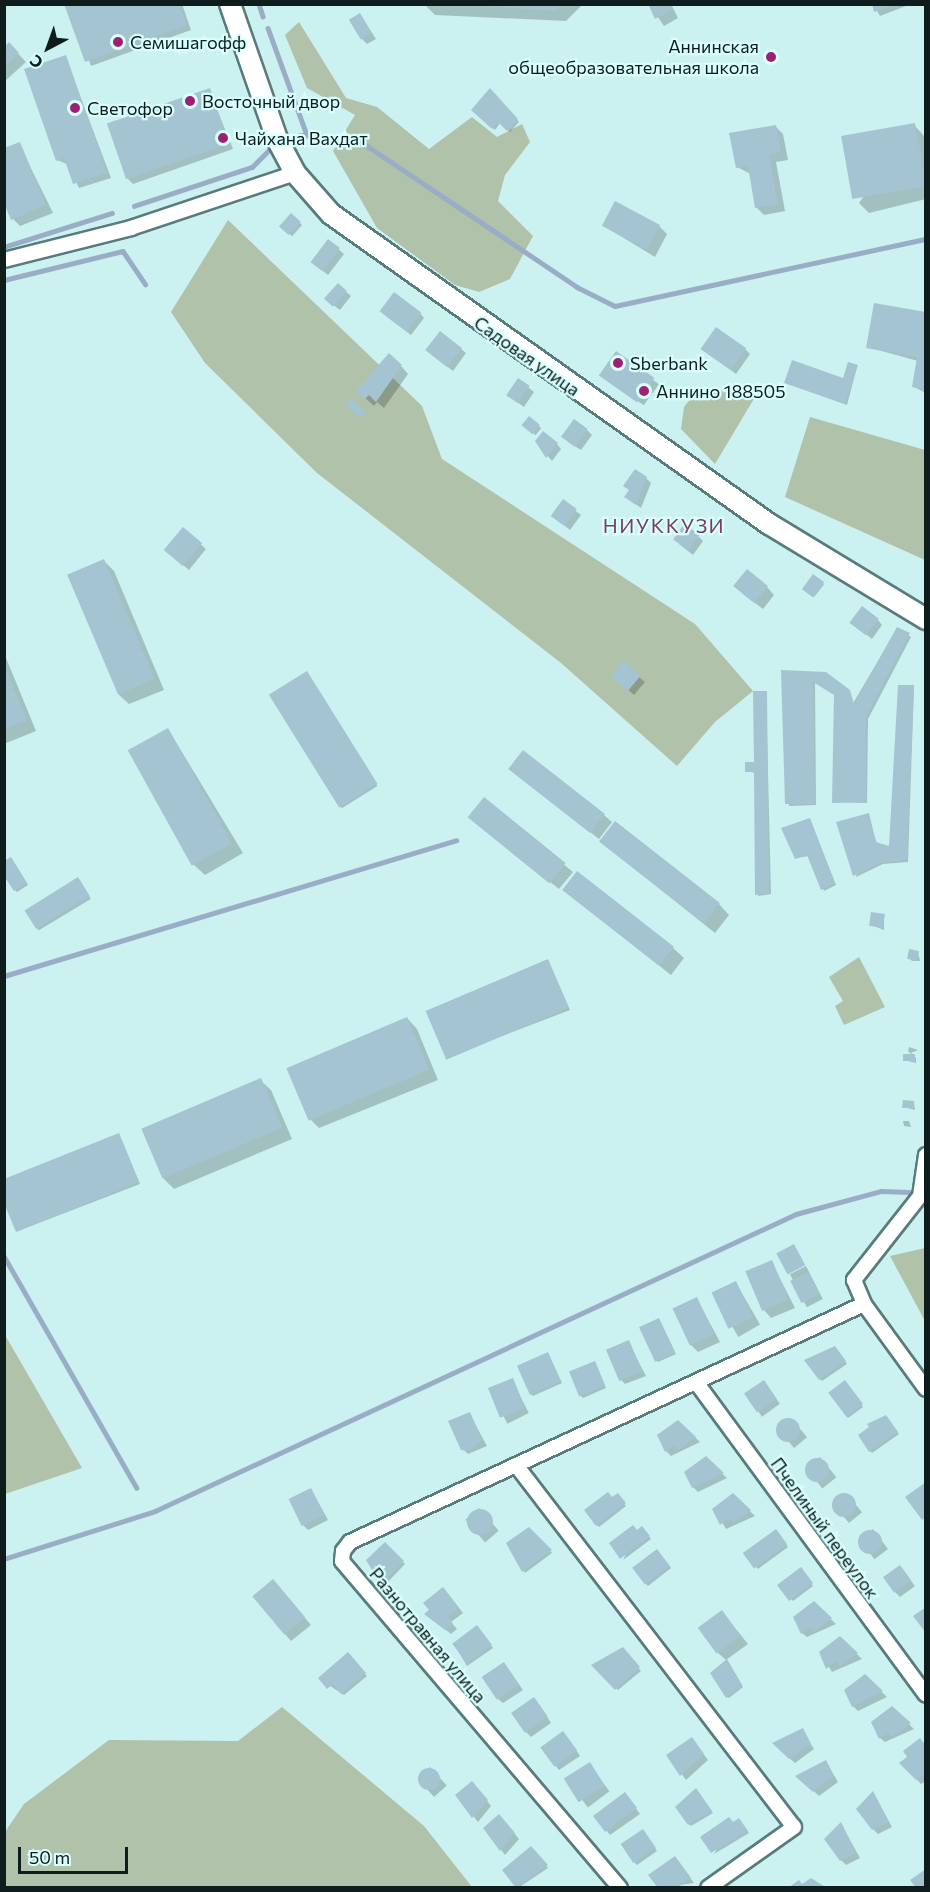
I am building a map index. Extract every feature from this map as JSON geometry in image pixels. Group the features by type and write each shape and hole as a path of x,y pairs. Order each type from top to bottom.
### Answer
{"main road":[{"name":"Садовая улица","path":"230,4 295,173 354,232 567,385 838,569 926,619"}],"street":[{"path":"4,260 131,228 295,173"},
{"path":"926,1155 920,1196 854,1280 864,1304 926,1389"},
{"name":"Разнотравная улица","path":"620,1887 342,1561 350,1542 864,1304"},
{"name":"Пчелиный переулок","path":"696,1382 926,1695"},
{"path":"516,1465 794,1827 708,1887"}],"green space":[{"path":"299,22 346,98 377,107 429,149 472,117 497,137 522,124 530,142 505,175 498,201 533,236 510,279 479,292 455,285 377,228 333,151 355,115 307,88 285,35"},
{"path":"228,220 422,406 442,459 695,624 753,691 715,722 677,766 561,663 317,473 205,363 171,312"},
{"path":"700,387 755,397 715,464 681,429 684,407"},
{"path":"810,417 925,450 925,560 785,497"},
{"path":"859,957 885,1007 844,1025 835,1006 843,1001 829,977"},
{"path":"926,1248 925,1321 890,1256"},
{"path":"5,1335 82,1468 4,1494"},
{"path":"282,1707 424,1826 472,1887 5,1887 5,1832 24,1804 109,1740 238,1741"}],"building":[{"path":"64,4 179,4 187,25 85,62"},
{"path":"454,4 562,4 556,11"},
{"path":"648,4 669,4 672,10 655,19"},
{"path":"872,4 893,4 893,5 874,12"},
{"path":"360,13 372,33 361,39 349,20"},
{"path":"9,42 19,53 4,67 4,47"},
{"path":"66,55 107,173 73,184 64,158 56,161 24,69"},
{"path":"210,88 229,144 126,179 107,123"},
{"path":"490,88 518,119 507,131 498,122 492,129 471,110"},
{"path":"915,123 926,186 852,199 841,136"},
{"path":"776,125 781,152 769,155 778,204 755,208 748,166 736,168 729,133"},
{"path":"20,142 46,205 11,220 4,203 4,148"},
{"path":"615,201 660,225 647,250 602,226"},
{"path":"291,213 301,222 289,235 279,226"},
{"path":"328,239 340,248 323,271 311,262"},
{"path":"338,283 347,291 333,307 324,299"},
{"path":"394,292 421,312 407,332 380,311"},
{"path":"874,303 926,312 926,390 912,387 917,357 866,348"},
{"path":"716,327 746,348 731,370 701,349"},
{"path":"440,331 462,348 447,367 425,350"},
{"path":"616,351 655,378 637,403 599,376"},
{"path":"389,353 402,365 376,402 369,395 365,399 356,391"},
{"path":"792,360 843,378 848,362 858,365 845,404 784,383"},
{"path":"518,378 530,386 518,403 506,395"},
{"path":"351,398 366,412 361,418 345,405"},
{"path":"529,416 540,425 532,434 521,425"},
{"path":"574,419 588,429 575,447 561,437"},
{"path":"543,431 558,443 546,458 535,441"},
{"path":"635,469 647,477 636,505 624,497 629,490 623,486"},
{"path":"563,499 577,509 564,526 551,516"},
{"path":"684,524 700,535 689,550 673,540"},
{"path":"183,527 202,543 183,566 164,550"},
{"path":"104,559 155,679 118,694 67,575"},
{"path":"747,569 768,586 754,603 733,586"},
{"path":"813,574 824,582 813,598 802,589"},
{"path":"862,606 879,619 866,635 849,623"},
{"path":"897,627 910,633 866,717 866,802 832,803 834,695 813,682 815,804 785,804 781,670 826,672 850,690 854,704"},
{"path":"623,661 641,676 628,691 610,676"},
{"path":"4,665 27,720 4,729"},
{"path":"307,671 377,784 339,808 269,695"},
{"path":"898,685 914,685 907,860 880,863 853,876 836,822 869,813 876,842 889,846"},
{"path":"753,691 767,691 769,893 755,895 754,772 745,772 745,762 754,762"},
{"path":"168,728 232,843 192,866 128,750"},
{"path":"523,750 605,814 590,833 508,769"},
{"path":"484,797 566,863 549,883 468,817"},
{"path":"810,818 835,883 821,890 807,855 795,859 781,828"},
{"path":"615,821 720,903 704,923 599,841"},
{"path":"11,857 27,883 14,891 4,876 4,861"},
{"path":"577,871 674,947 659,966 562,890"},
{"path":"78,877 90,896 36,929 25,910"},
{"path":"871,912 885,914 883,928 869,926"},
{"path":"909,949 919,951 917,961 907,959"},
{"path":"548,959 569,1008 446,1060 426,1011"},
{"path":"407,1017 429,1069 309,1121 286,1068"},
{"path":"903,1054 915,1054 915,1061 903,1061"},
{"path":"261,1078 282,1128 162,1179 141,1129"},
{"path":"903,1100 914,1101 914,1108 902,1108"},
{"path":"119,1133 139,1182 16,1232 4,1203 4,1179"},
{"path":"794,1244 805,1265 788,1275 776,1253"},
{"path":"772,1260 789,1300 762,1311 745,1271"},
{"path":"808,1272 819,1294 802,1303 790,1281"},
{"path":"736,1281 753,1317 728,1329 712,1292"},
{"path":"697,1297 714,1334 690,1346 673,1308"},
{"path":"659,1318 675,1352 655,1362 639,1327"},
{"path":"629,1340 642,1371 619,1381 606,1350"},
{"path":"835,1346 846,1361 819,1380 804,1360"},
{"path":"548,1352 561,1381 530,1395 517,1366"},
{"path":"595,1361 605,1386 579,1397 569,1371"},
{"path":"513,1378 525,1408 500,1418 488,1388"},
{"path":"764,1380 777,1399 757,1412 744,1393"},
{"path":"845,1380 863,1404 846,1417 828,1393"},
{"path":"470,1412 482,1440 469,1451 461,1450 448,1421"},
{"path":"886,1415 898,1432 869,1452 858,1435 869,1427 867,1424"},
{"path":"788,1418 796,1422 800,1430 796,1438 788,1442 780,1438 776,1430 780,1422"},
{"path":"678,1420 696,1437 678,1450 674,1445 665,1452 657,1435"},
{"path":"706,1456 724,1473 692,1488 684,1472"},
{"path":"817,1458 825,1462 829,1470 825,1478 817,1482 809,1478 805,1470 809,1462"},
{"path":"926,1482 926,1517 922,1520 905,1497"},
{"path":"311,1488 324,1515 302,1526 289,1499"},
{"path":"608,1492 612,1497 618,1493 626,1503 596,1526 584,1510"},
{"path":"733,1493 751,1510 733,1523 729,1518 720,1525 712,1509"},
{"path":"844,1493 852,1497 856,1505 852,1513 844,1517 836,1513 832,1505 836,1497"},
{"path":"480,1509 489,1513 493,1522 489,1531 480,1535 471,1531 467,1522 471,1513"},
{"path":"633,1525 637,1530 642,1526 650,1536 620,1559 609,1543"},
{"path":"529,1527 552,1550 522,1572 506,1543"},
{"path":"776,1529 787,1544 754,1568 743,1553"},
{"path":"870,1530 878,1534 882,1542 878,1550 870,1554 862,1550 858,1542 862,1534"},
{"path":"385,1542 404,1561 381,1585 366,1560"},
{"path":"657,1549 670,1566 645,1584 632,1568"},
{"path":"900,1565 911,1580 894,1593 883,1577"},
{"path":"801,1567 813,1583 789,1601 777,1585"},
{"path":"273,1579 305,1617 284,1635 252,1596"},
{"path":"443,1587 459,1608 448,1616 453,1624 445,1630 424,1614 429,1610 423,1603"},
{"path":"814,1601 832,1618 814,1632 810,1627 801,1634 793,1617"},
{"path":"926,1607 926,1633 913,1616"},
{"path":"722,1610 741,1636 717,1654 698,1628"},
{"path":"477,1625 492,1645 467,1664 452,1644"},
{"path":"840,1636 858,1653 840,1667 836,1661 826,1669 819,1652"},
{"path":"623,1647 640,1667 615,1690 591,1665"},
{"path":"348,1652 366,1673 341,1694 333,1684 327,1689 318,1678"},
{"path":"727,1659 742,1685 726,1698 710,1673"},
{"path":"504,1662 519,1684 497,1699 482,1677"},
{"path":"865,1674 883,1691 852,1707 844,1690"},
{"path":"534,1697 548,1717 525,1733 511,1713"},
{"path":"892,1706 911,1723 892,1737 888,1732 879,1739 871,1722"},
{"path":"803,1728 811,1744 789,1759 772,1743"},
{"path":"563,1731 577,1750 554,1767 540,1747"},
{"path":"692,1737 704,1754 680,1776 666,1755"},
{"path":"920,1738 926,1746 926,1773 916,1780 899,1763 907,1757 903,1751"},
{"path":"826,1760 834,1776 813,1792 795,1776"},
{"path":"590,1762 605,1786 579,1802 564,1778"},
{"path":"429,1768 437,1771 440,1779 437,1787 429,1790 421,1787 418,1779 421,1771"},
{"path":"472,1781 488,1800 472,1818 455,1795"},
{"path":"696,1788 712,1811 688,1825 675,1807"},
{"path":"873,1791 889,1822 872,1830 856,1809"},
{"path":"625,1792 637,1808 605,1832 593,1816"},
{"path":"499,1814 515,1833 500,1851 483,1828"},
{"path":"729,1817 733,1822 739,1818 748,1831 711,1853 700,1837"},
{"path":"841,1822 856,1853 840,1861 824,1839"},
{"path":"643,1829 656,1848 633,1863 621,1844"},
{"path":"531,1846 548,1865 516,1888 502,1870"},
{"path":"675,1856 691,1878 677,1888 658,1888 648,1875"},
{"path":"926,1869 926,1888 916,1888 910,1880"},
{"path":"811,1878 827,1888 788,1888 799,1880 802,1884"}],"waterway":[{"path":"259,4 263,16"},
{"path":"268,28 307,135"},
{"path":"300,135 347,137 369,147 577,287 615,306 926,239"},
{"path":"134,206 252,167 268,151"},
{"path":"4,247 112,213"},
{"path":"4,280 123,251 145,284"},
{"path":"4,976 456,840"},
{"path":"4,1559 155,1511 796,1214 881,1191 909,1192"},
{"path":"4,1256 137,1488"}],"place":[{"name":"Семишагофф","path":"118,42"},
{"name":"Аннинская общеобразовательная школа","path":"771,57"},
{"name":"Восточный двор","path":"190,101"},
{"name":"Светофор","path":"75,108"},
{"name":"Чайхана Вахдат","path":"223,138"},
{"name":"Sberbank","path":"618,363"},
{"name":"Аннино 188505","path":"644,391"}],"district":[{"name":"НИУККУЗИ","path":"664,525"}]}
